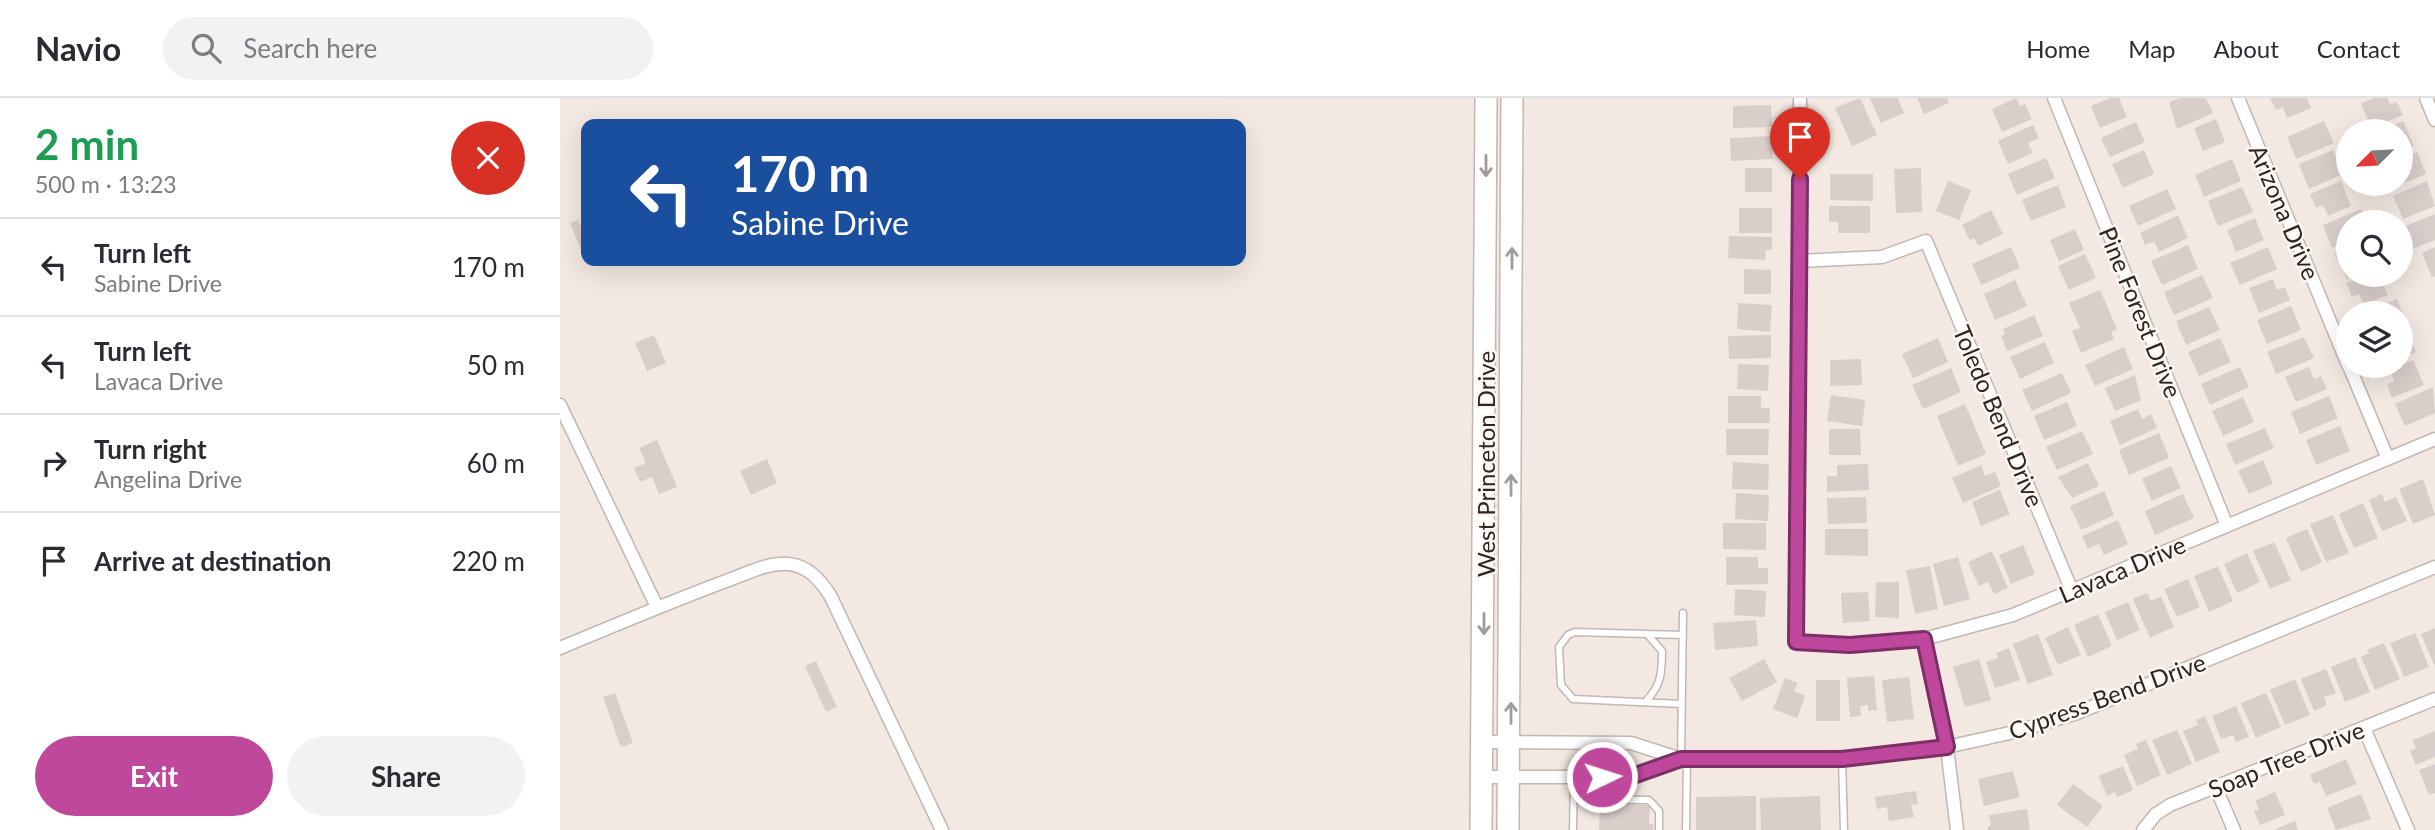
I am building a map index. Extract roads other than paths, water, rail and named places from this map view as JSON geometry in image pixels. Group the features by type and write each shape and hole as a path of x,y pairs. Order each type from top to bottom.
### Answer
{"highway":[{"name":"West Princeton Drive","path":"1481,830 1484,742 1486,98"},
{"name":"West Princeton Drive","path":"1508,830 1511,742 1512,98"}],"street":[{"path":"1799,261 1800,98"},
{"name":"Pine Forest Drive","path":"2054,98 2227,526"},
{"name":"Arizona Drive","path":"2238,98 2336,334"},
{"path":"2426,98 2435,120"},
{"name":"Toledo Bend Drive","path":"1799,261 1882,257 1926,241 2072,591"},
{"name":"Lavaca Drive","path":"1799,261 1796,642 1850,645 1924,639 2012,615 2435,439"},
{"name":"Arizona Drive","path":"2354,378 2388,459"},
{"path":"560,405 657,607"},
{"path":"560,648 657,607 776,564 804,568 822,583 830,595 942,830"},
{"name":"Cypress Bend Drive","path":"1484,742 1631,743 1684,759 1842,759 1947,747 2014,733 2077,713 2435,567"},
{"path":"1924,639 1947,747 1957,830"},
{"name":"Soap Tree Drive","path":"2143,830 2157,814 2170,805 2435,699"},
{"path":"2364,728 2408,830"},
{"name":"Cypress Bend Drive","path":"1483,777 1630,777 1684,759"},
{"path":"2216,788 2234,830"}],"lane":[{"path":"1683,613 1682,704 1686,830"},
{"path":"1682,704 1573,699 1561,685 1559,647 1568,635 1576,632 1683,635"},
{"path":"1645,702 1657,690 1662,673 1662,651 1647,634"},
{"path":"1842,759 1844,830"},
{"path":"1573,830 1574,777"},
{"path":"1574,799 1649,800 1659,811 1659,830"}]}
